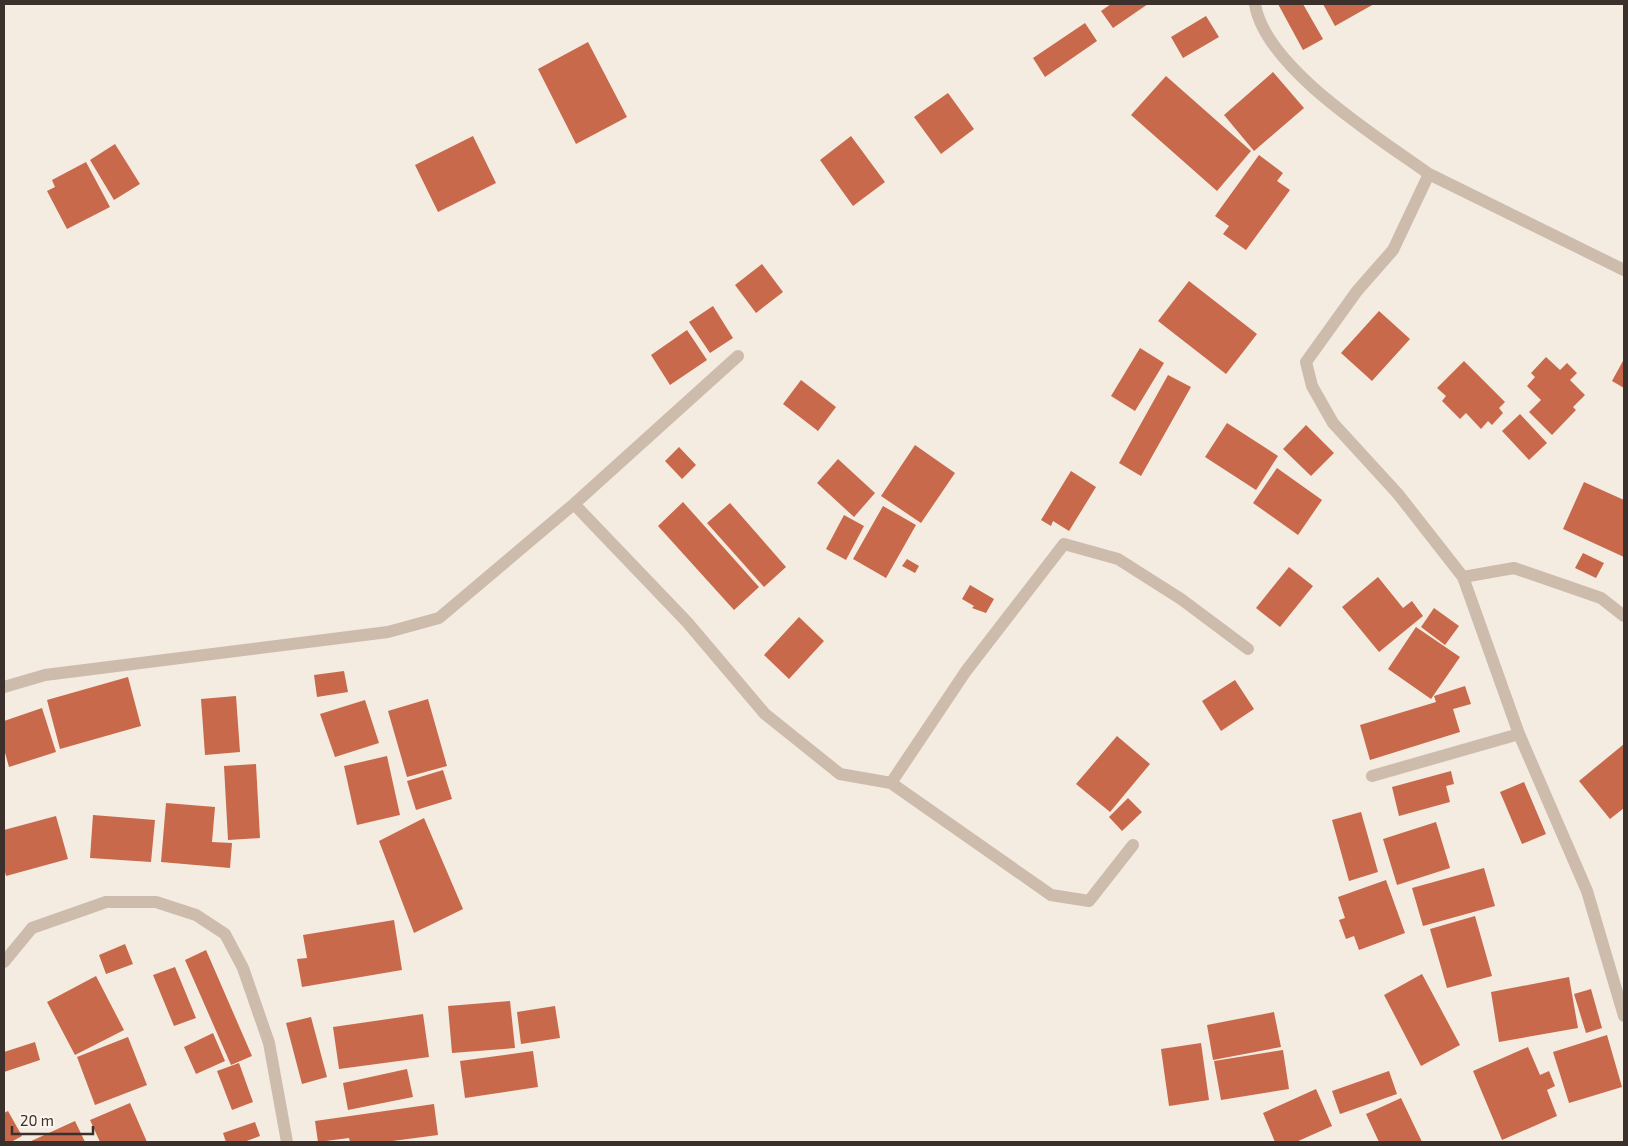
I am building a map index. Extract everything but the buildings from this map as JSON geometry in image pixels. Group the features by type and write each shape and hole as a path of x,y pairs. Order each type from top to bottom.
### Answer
{"street":[{"path":"1255,4 1269,38 1300,76 1335,105 1429,174 1624,270"},
{"path":"1429,174 1393,250 1357,291 1306,362 1312,386 1333,423 1398,494 1463,576 1519,734 1587,891 1624,1016"},
{"path":"4,687 45,674 388,632 439,618 574,504 738,356"},
{"path":"574,504 687,622 765,714 840,774 891,783 1051,895 1089,900 1133,845"},
{"path":"891,783 966,671 1064,544 1118,559 1182,599 1248,649"},
{"path":"1463,576 1514,568 1601,598 1624,616"},
{"path":"1372,776 1519,734"},
{"path":"4,962 32,928 106,902 156,902 196,914 225,934 243,968 269,1043 287,1142"}]}
